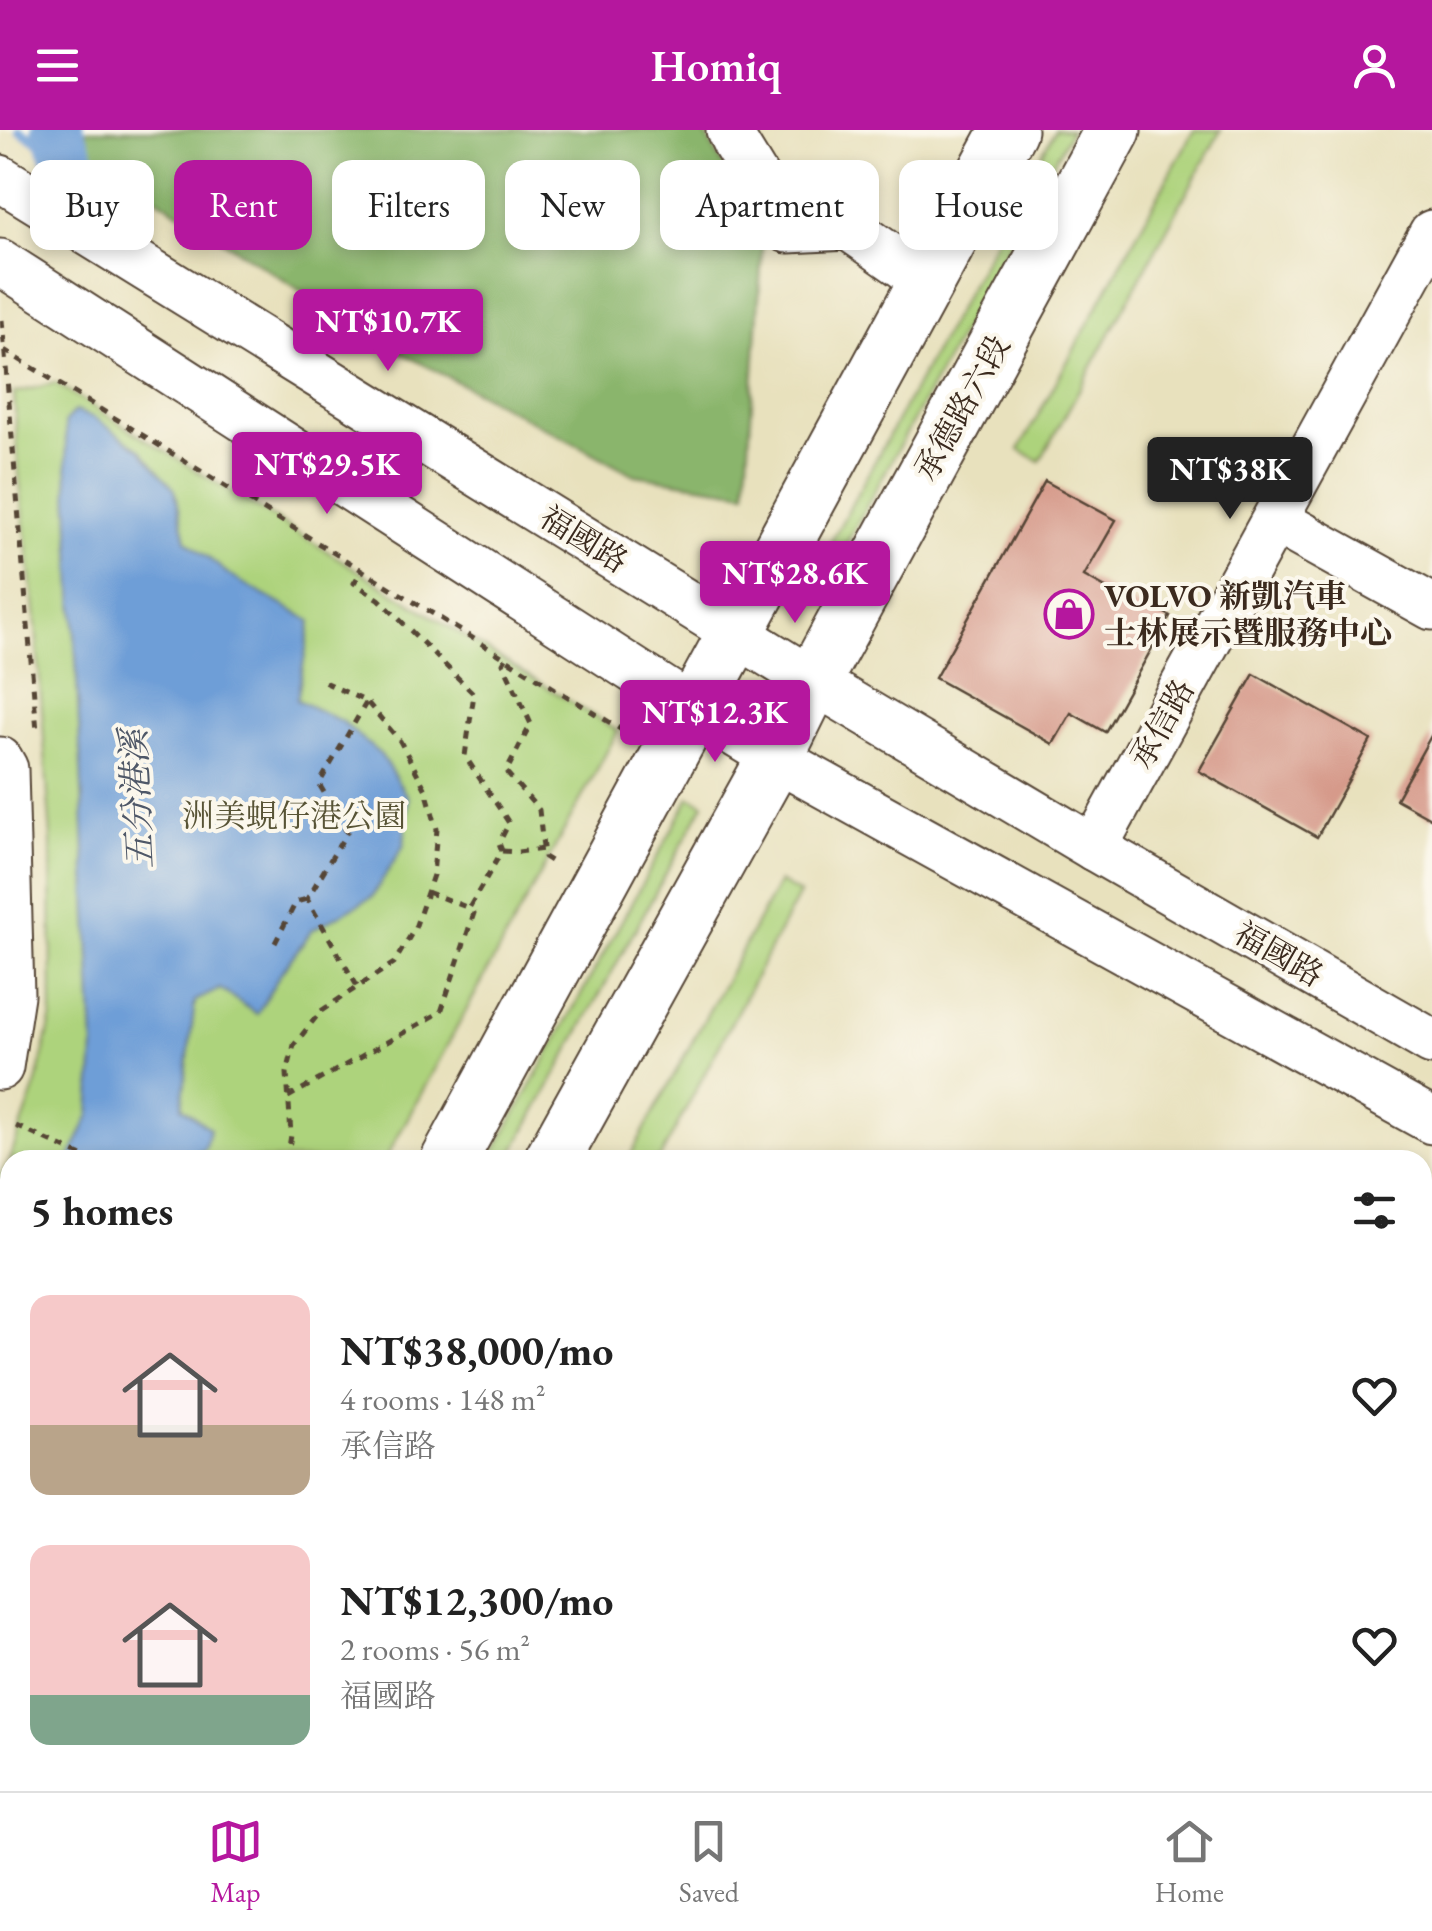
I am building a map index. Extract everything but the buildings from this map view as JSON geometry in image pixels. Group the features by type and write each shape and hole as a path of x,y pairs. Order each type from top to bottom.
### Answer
{"main road":[{"path":"454,1150 1009,130"},
{"name":"承德路六段","path":"558,1150 775,758 1113,130"}],"street":[{"path":"729,130 788,230 848,227 926,282"},
{"name":"福國路","path":"0,178 813,682 1432,1042"},
{"name":"承信路","path":"1094,848 1432,233"},
{"path":"0,262 775,758 1432,1121"},
{"path":"1275,520 1432,607"},
{"path":"0,760 5,769 12,996 0,1067"}],"path":[{"path":"2,320 37,731"},
{"path":"4,350 622,730"},
{"path":"362,570 354,582 379,598 474,694 465,756 509,823 499,843 502,851"},
{"path":"506,658 502,663 531,724 506,772 539,810 544,857 552,862"},
{"path":"289,1150 287,1072 294,1046 322,1011 394,962 416,928 428,892 437,829 426,790 400,742 367,702 322,682"},
{"path":"276,943 296,902 307,899 347,832 319,784 367,702"},
{"path":"502,851 544,849"},
{"path":"469,908 502,851"},
{"path":"288,1097 441,1012 474,913 428,892"},
{"path":"307,899 357,986"},
{"path":"16,1126 70,1150"}],"green space":[{"path":"85,130 703,130 720,160 660,160 660,250 762,250 746,492 635,475 379,341 238,250 312,250 312,160 174,160 174,209 154,196 154,160 93,157"},
{"path":"1055,130 1071,130 1055,160 1039,160"},
{"path":"1194,130 1221,130 1040,461 1019,450"},
{"path":"990,250 1006,250 826,581 813,575"},
{"name":"洲美蜆仔港公園","path":"55,383 618,731 390,1150 13,1150 37,1083 52,1016 51,838 14,393"},
{"path":"690,797 704,804 514,1150 496,1150"},
{"path":"779,882 799,894 664,1150 633,1150"}],"water":[{"path":"75,411 95,418 140,449 175,490 186,540 232,577 311,621 297,700 341,721 381,755 408,798 404,845 372,897 312,930 257,1014 220,989 195,1001 182,1107 210,1129 201,1150 74,1150 90,1115 94,1046 65,422"}],"waterway":[{"path":"19,130 67,160"},
{"name":"五分港溪","path":"57,130 69,160"}],"place":[{"name":"VOLVO 新凱汽車 士林展示暨服務中心","path":"1069,614"}]}
